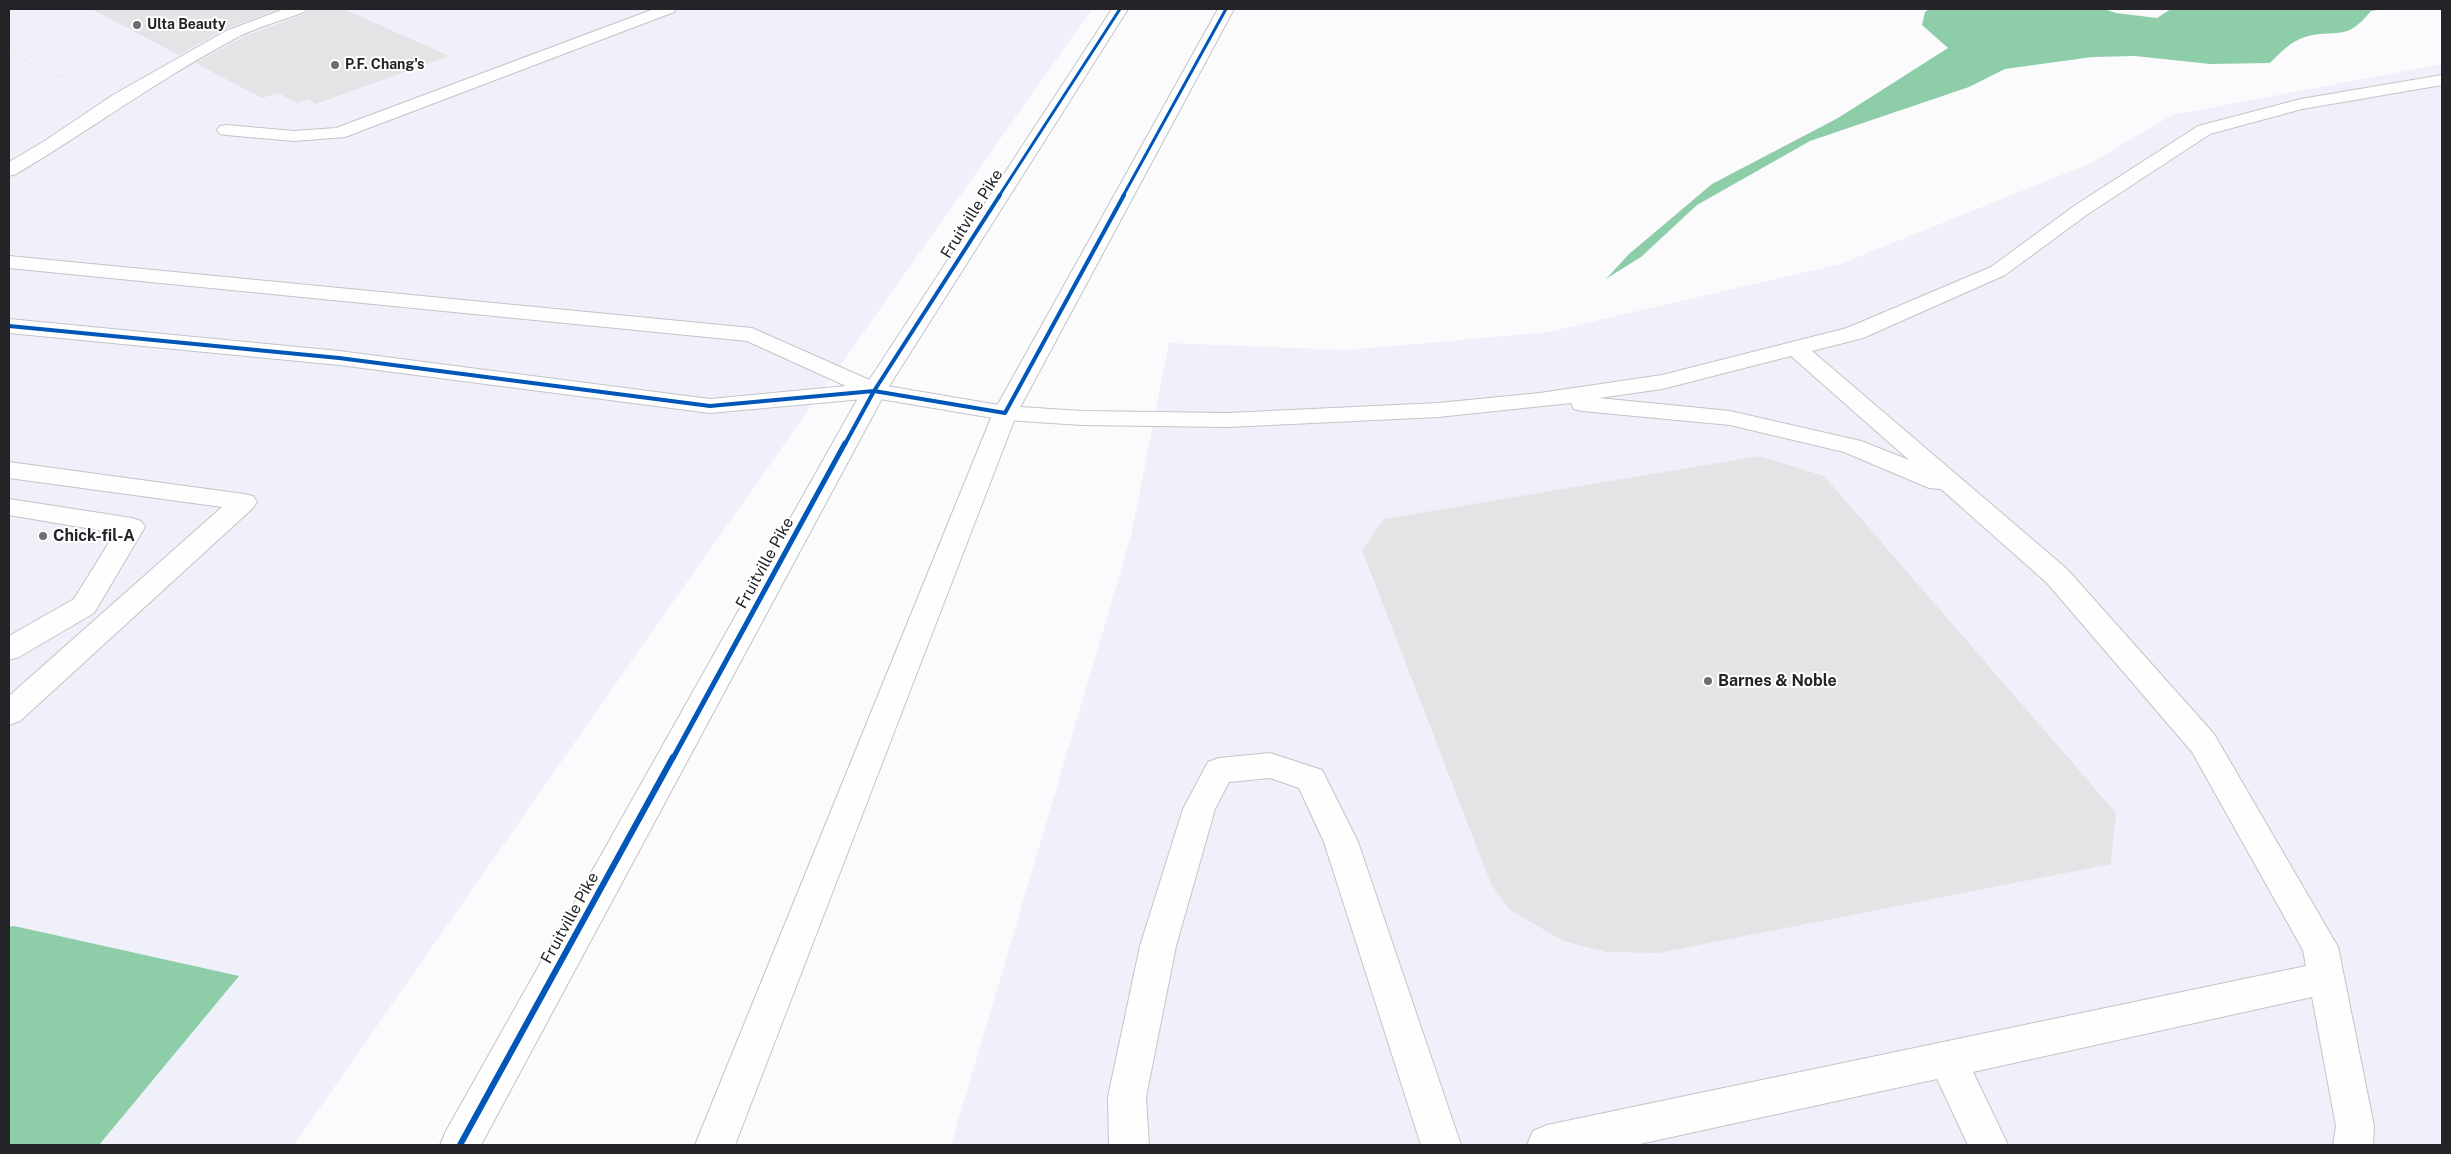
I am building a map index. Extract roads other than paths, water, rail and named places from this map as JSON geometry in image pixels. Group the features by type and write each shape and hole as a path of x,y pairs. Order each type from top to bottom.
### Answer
{"main road":[{"path":"9,170 50,146 119,99 232,34 298,9"},
{"path":"226,130 294,136 340,133 668,9"},
{"name":"Fruitville Pike","path":"460,1145 874,391 1120,9"},
{"path":"715,1145 1004,413 1226,9"},
{"path":"9,326 339,358 710,406 874,391 1004,413 1082,418 1228,420 1438,410 1540,400 1662,382 1855,333 1998,271 2081,210 2204,130 2301,104 2442,80"},
{"path":"2415,84 2442,97"},
{"path":"9,262 752,335 874,391"},
{"path":"1796,348 2057,576 2202,743 2320,947 2355,1126 2354,1145"},
{"path":"1540,400 1730,418 1852,446 1960,491"},
{"path":"9,470 244,502 9,713"},
{"path":"9,507 132,527 84,606 9,649"},
{"path":"1130,1145 1128,1097 1150,984 1158,946 1199,809 1219,771 1270,765 1311,780 1341,842 1441,1145"},
{"path":"1547,1145 2326,978"},
{"path":"1947,1060 1988,1145"}],"place":[{"name":"Ulta Beauty","path":"137,25"},
{"name":"P.F. Chang's","path":"335,65"},
{"name":"Chick-fil-A","path":"43,536"},
{"name":"Barnes & Noble","path":"1708,681"}]}
